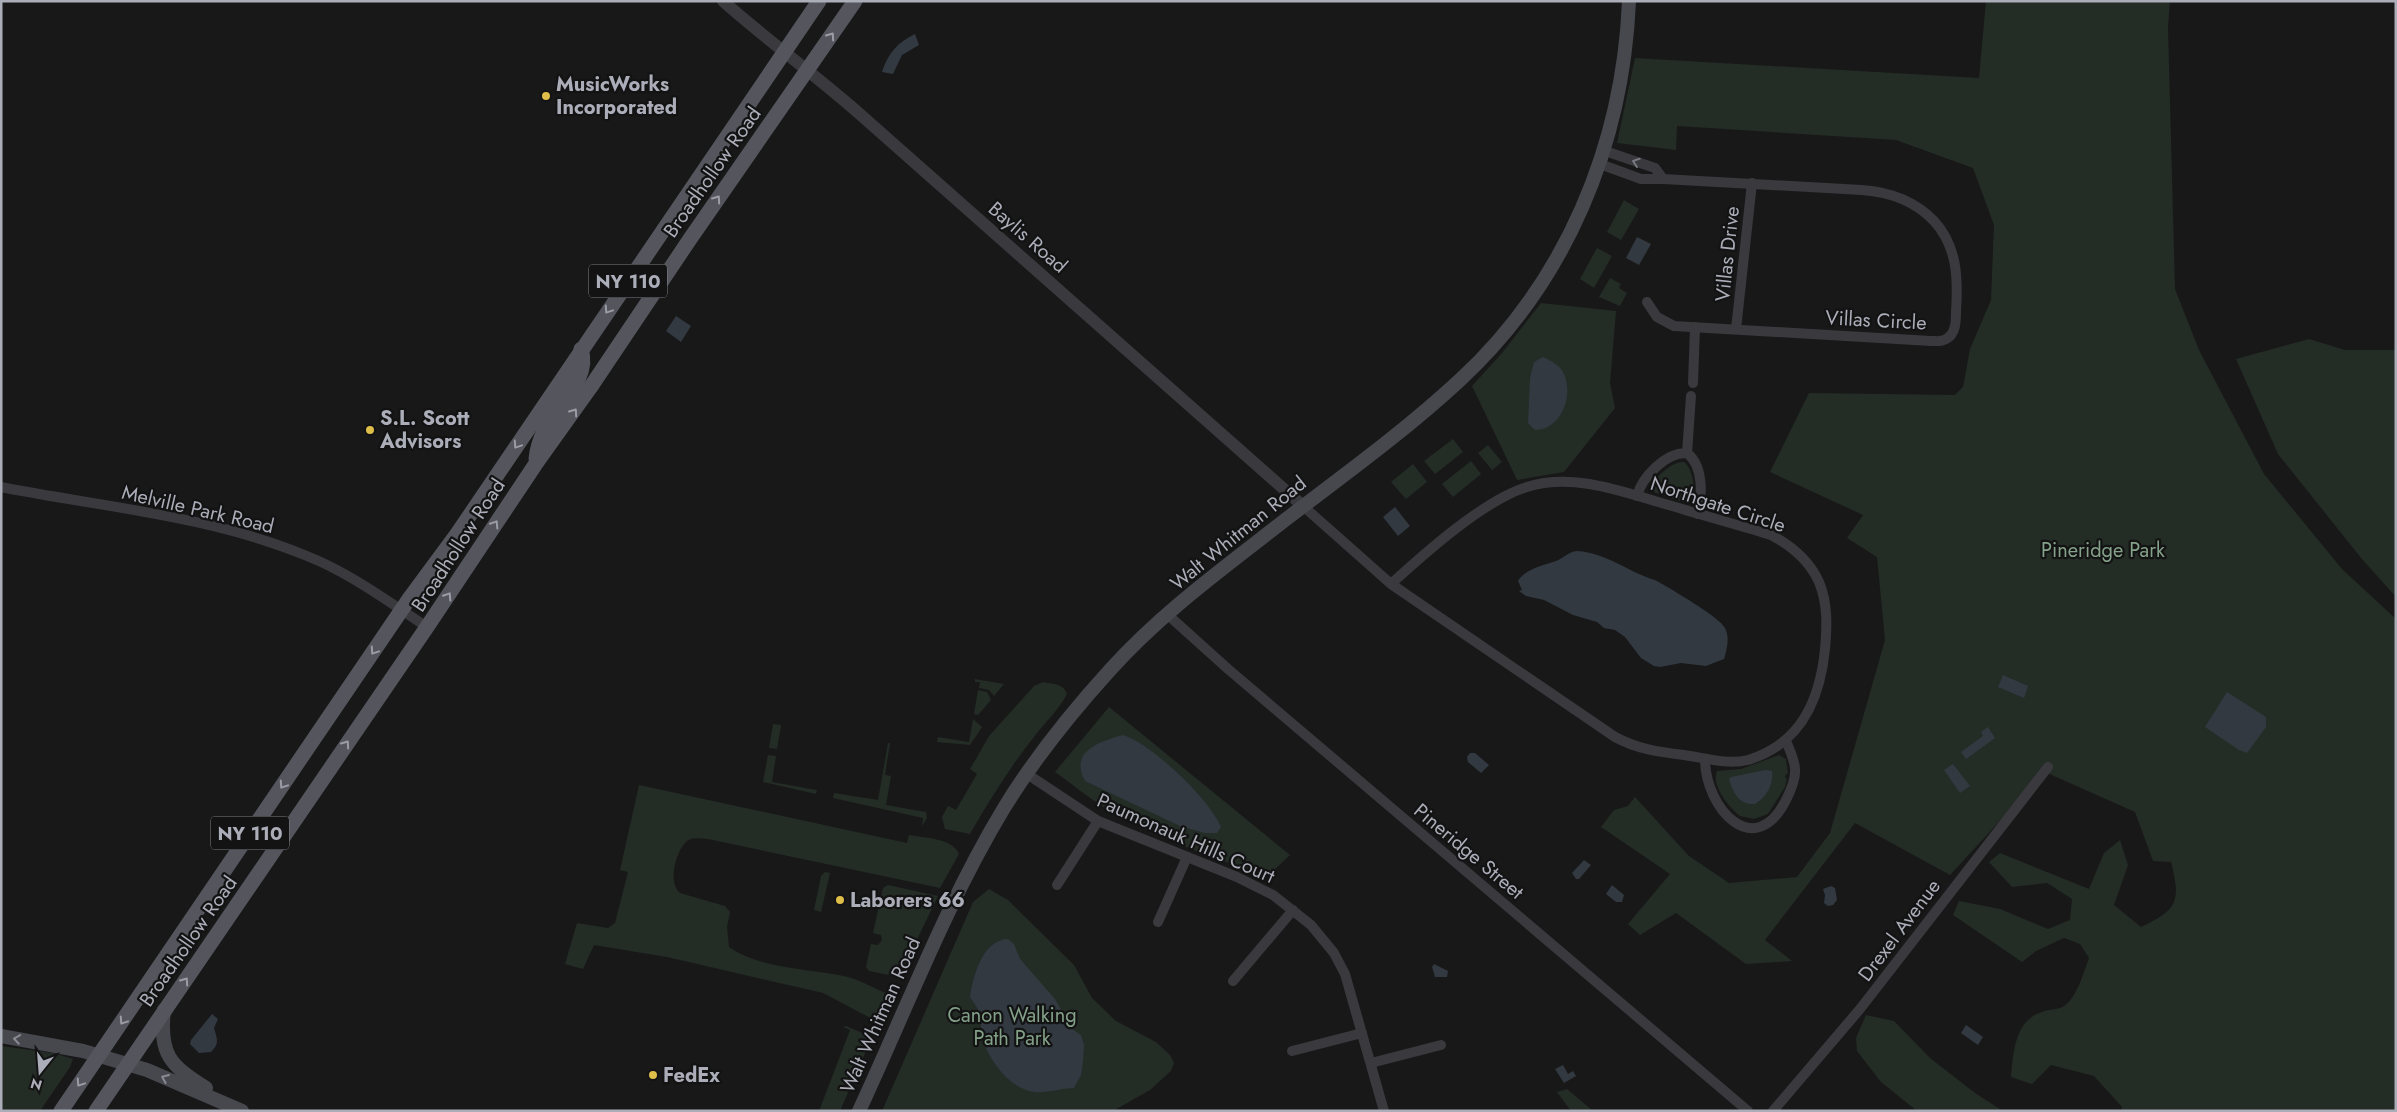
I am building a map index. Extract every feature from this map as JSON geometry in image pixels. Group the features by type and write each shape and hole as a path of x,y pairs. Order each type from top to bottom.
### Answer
{"main road":[{"name":"Broadhollow Road","path":"61,1111 402,610 457,534 818,1"},
{"name":"Broadhollow Road","path":"96,1111 427,627 535,465 590,388 690,239 855,1"},
{"name":"Walt Whitman Road","path":"859,1111 913,989 971,867 1005,806 1060,728 1108,672 1224,567 1411,422 1461,379 1507,331 1534,295 1562,250 1579,217 1603,158 1625,62 1630,1"},
{"path":"535,465 538,444 546,427 582,371 584,356 581,349"},
{"path":"164,1010 162,1032 167,1054 180,1072 242,1111"},
{"path":"1,1036 64,1047 147,1070 242,1111"}],"street":[{"name":"Baylis Road","path":"723,1 862,116 1303,506"},
{"name":"Villas Circle","path":"1603,158 1641,179 1752,183 1880,191 1902,198 1934,221 1945,236 1953,254 1958,285 1955,325 1952,335 1945,340 1931,341 1674,326 1656,317 1646,302"},
{"path":"1603,158 1655,168 1663,179"},
{"name":"Villas Drive","path":"1736,329 1752,183"},
{"path":"1692,383 1695,327"},
{"path":"1691,396 1688,453 1695,461 1699,476 1701,500 1698,514"},
{"path":"1636,496 1640,485 1672,455 1688,453"},
{"name":"Northgate Circle","path":"1303,506 1391,584 1630,746 1724,761 1746,760 1769,751 1786,741 1803,722 1812,708 1823,665 1827,621 1825,599 1818,581 1809,566 1786,543 1771,535 1587,483 1564,481 1527,487 1503,496 1488,505 1391,584"},
{"name":"Melville Park Road","path":"1,487 198,524 284,546 336,569 427,627"},
{"name":"Pineridge Street","path":"1168,616 1748,1111"},
{"path":"1704,759 1710,790 1721,810 1740,826 1754,829 1764,827 1776,818 1782,809 1796,776 1796,763 1786,741"},
{"name":"Drexel Avenue","path":"1773,1111 1860,1009 2048,767"},
{"name":"Paumonauk Hills Court","path":"1027,774 1098,821 1187,857 1273,895 1311,925 1334,953 1347,981 1384,1111"},
{"path":"1057,885 1098,821"},
{"path":"1158,922 1187,857"},
{"path":"1233,981 1294,910"},
{"path":"1292,1051 1362,1033"},
{"path":"1371,1063 1440,1046"}],"green space":[{"name":"Pineridge Park","path":"1986,1 2170,1 2168,27 2175,289 2199,350 2264,474 2342,569 2396,619 2396,1111 2121,1111 2122,1107 2094,1076 2051,1065 2032,1084 2011,1077 2017,1038 2026,1022 2033,1016 2044,1011 2062,1007 2069,1002 2080,984 2089,958 2080,944 2064,938 2036,951 2022,962 1953,915 1959,901 2000,909 2048,929 2070,920 2072,899 2047,883 2012,887 1989,862 2000,853 2089,889 2104,853 2120,840 2128,865 2114,905 2141,927 2163,915 2174,903 2176,895 2171,862 2153,861 2135,812 2045,772 1950,875 1855,823 1765,940 1792,961 1746,964 1676,913 1640,935 1628,924 1670,874 1601,827 1614,810 1628,806 1635,797 1689,856 1729,883 1797,877 1830,833 1885,640 1877,557 1847,538 1863,515 1770,472 1809,393 1955,395 1963,387 1970,349 1991,300 1994,225 1973,168 1896,140 1677,126 1676,150 1617,143 1635,58 1979,78"},
{"path":"1624,200 1639,209 1621,240 1607,232"},
{"path":"1597,248 1612,256 1594,288 1580,279"},
{"path":"1610,278 1621,284 1619,288 1627,293 1620,306 1599,297"},
{"path":"1541,303 1616,311 1610,383 1615,408 1564,472 1517,480 1472,386 1502,353"},
{"path":"2309,339 2345,350 2396,350 2396,597 2361,558 2278,454 2236,359"},
{"path":"1453,439 1463,452 1435,474 1424,461"},
{"path":"1488,445 1502,462 1492,470 1478,453"},
{"path":"1471,461 1481,474 1453,497 1442,484"},
{"path":"1684,462 1693,480 1694,491 1692,500 1683,502 1654,492 1652,484 1666,469"},
{"path":"1413,464 1427,482 1406,499 1391,482"},
{"path":"975,679 1004,684 994,696 989,690 979,688 980,682 975,682"},
{"path":"1043,682 1063,688 1067,694 1064,700 1017,760 970,834 945,829 942,817 948,806 956,810 977,774 970,769 989,736 1034,686"},
{"path":"978,690 987,692 991,700 978,715 974,714"},
{"path":"1109,707 1290,855 1270,874 1227,862 1184,846 1142,827 1102,806 1055,772"},
{"path":"973,719 982,727 970,745 937,742 938,737 969,742"},
{"path":"773,724 781,725 777,749 769,748"},
{"path":"888,743 890,743 885,775 891,776 886,805 926,812 927,818 922,826 923,818 833,798 834,793 878,800"},
{"path":"768,755 776,756 772,782 817,790 816,794 763,782"},
{"path":"1779,755 1786,759 1788,774 1786,774 1785,778 1787,779 1785,787 1768,814 1754,819 1740,816 1722,796 1717,783 1717,771 1741,769","holes":["1757,773 1768,791 1758,803 1741,776"]},
{"path":"639,785 907,843 909,835 937,840 956,849 959,854 940,888 708,839 690,839 678,854 674,868 676,888 680,893 725,906 730,912 727,927 729,947 756,960 771,964 848,977 891,995 878,1022 823,993 667,957 594,945 583,969 565,964 577,923 608,928 615,923 628,872 620,870"},
{"path":"825,872 830,873 821,912 814,910 821,876"},
{"path":"888,885 938,896 899,977 869,971 866,967 871,944 878,945 882,940 881,935 873,933 883,888"},
{"name":"Canon Walking Path Park","path":"989,889 1008,900 1074,965 1092,998 1116,1021 1156,1042 1170,1055 1174,1063 1171,1071 1150,1090 1113,1111 882,1111 973,902"},
{"path":"1866,1015 1894,1021 1930,1058 1975,1093 2003,1111 1917,1111 1881,1082 1857,1051 1856,1038"},
{"path":"846,1026 872,1037 840,1111 819,1111 850,1030 843,1027"},
{"path":"1,1046 53,1053 73,1059 70,1067 40,1111 1,1111"},
{"path":"1567,1089 1593,1111 1571,1111 1557,1092"}],"shaded area":[{"path":"915,34 919,45 902,55 893,74 882,72 887,59 894,49"},
{"path":"1637,237 1651,244 1639,265 1626,258"},
{"path":"676,316 691,326 681,342 666,331"},
{"path":"1543,357 1560,368 1567,383 1567,392 1563,410 1558,418 1552,424 1535,430 1528,423 1530,378 1534,362"},
{"path":"1395,507 1410,526 1398,536 1383,517"},
{"path":"1577,551 1598,555 1655,580 1714,617 1727,632 1728,644 1724,659 1706,666 1681,663 1660,667 1654,666 1641,658 1625,637 1615,630 1604,628 1597,622 1573,615 1544,600 1526,596 1519,591 1522,590 1518,581 1525,573"},
{"path":"2003,675 2028,686 2024,698 1998,687"},
{"path":"2227,692 2266,717 2266,727 2247,753 2239,750 2205,727"},
{"path":"1988,727 1995,738 1966,759 1961,752 1983,736 1981,732"},
{"path":"1123,735 1149,749 1192,788 1215,815 1221,827 1217,833 1205,833 1180,826 1085,781 1081,771 1081,762 1084,755 1096,745"},
{"path":"1470,753 1475,753 1489,765 1481,773 1468,762 1467,757"},
{"path":"1953,764 1970,786 1960,793 1944,770"},
{"path":"1766,770 1772,771 1772,781 1766,794 1755,804 1749,804 1741,800 1732,789 1729,779"},
{"path":"1584,860 1591,865 1579,879 1576,879 1572,873"},
{"path":"1612,885 1624,895 1622,902 1616,902 1606,894"},
{"path":"1831,886 1835,888 1837,900 1833,905 1828,906 1824,903 1825,895 1823,889"},
{"path":"1008,939 1014,944 1020,959 1055,999 1072,1029 1081,1035 1084,1045 1083,1061 1081,1075 1074,1088 1033,1092 1014,1084 992,1060 983,1041 980,1014 970,997 971,989 976,970 985,953 999,941"},
{"path":"1434,964 1448,971 1447,977 1435,977 1432,967"},
{"path":"212,1014 218,1019 214,1028 217,1043 211,1052 199,1053 190,1044 191,1040"},
{"path":"1966,1025 1983,1037 1978,1045 1961,1033"},
{"path":"1563,1065 1568,1074 1573,1071 1576,1076 1564,1083 1555,1069"}],"place":[{"name":"MusicWorks Incorporated","path":"546,96"},
{"name":"S.L. Scott Advisors","path":"370,430"},
{"name":"Laborers 66","path":"840,900"},
{"name":"FedEx","path":"653,1075"}]}
